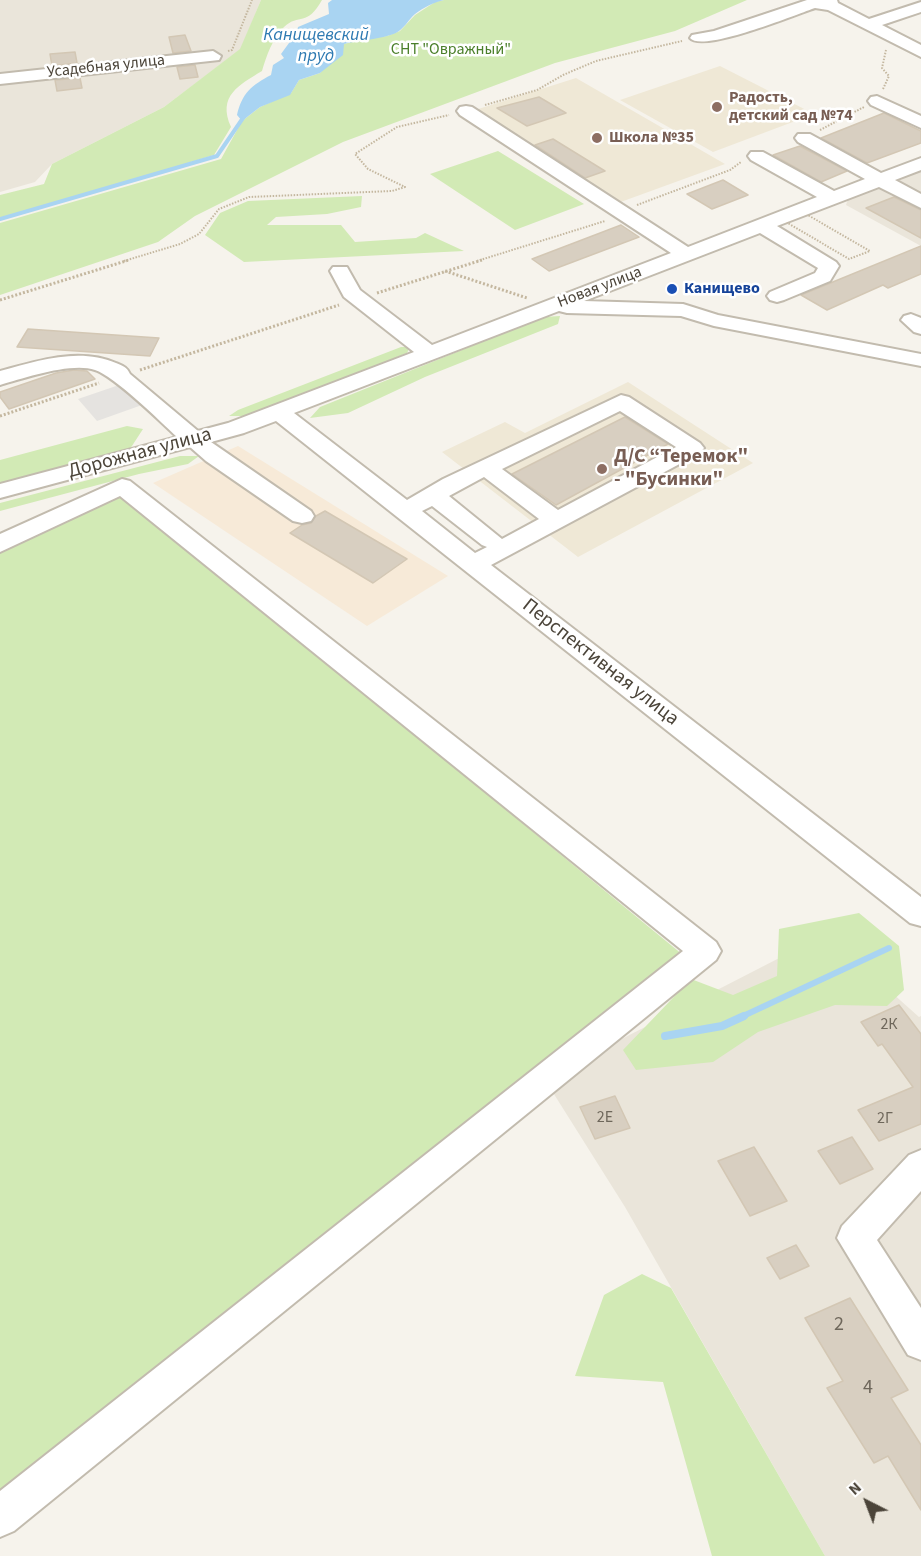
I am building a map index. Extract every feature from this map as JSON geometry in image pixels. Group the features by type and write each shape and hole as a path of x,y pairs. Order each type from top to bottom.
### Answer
{"street":[{"path":"698,38 716,36 814,3 831,3 867,25 921,52"},
{"path":"867,25 921,7"},
{"name":"Усадебная улица","path":"0,79 213,56"},
{"path":"877,101 921,123"},
{"path":"466,111 686,254"},
{"path":"804,138 921,202"},
{"path":"757,156 832,198"},
{"name":"Новая улица","path":"280,413 921,164"},
{"path":"761,225 829,266 823,277 777,296"},
{"path":"340,271 351,293 430,354"},
{"path":"638,273 653,281 659,290 683,310"},
{"path":"619,308 649,301 659,290"},
{"path":"553,306 683,310 714,320 921,360"},
{"path":"0,378 51,364 96,362 119,372 120,376 194,440 302,516"},
{"path":"405,510 434,496 451,484 621,402 692,448 474,564"},
{"name":"Дорожная улица","path":"0,491 194,440 280,413"},
{"name":"Перспективная улица","path":"280,413 921,914"},
{"path":"486,468 556,520"},
{"path":"0,544 122,486 705,951 0,1517"},
{"path":"434,496 491,540"},
{"path":"921,1166 855,1238 921,1342"}],"path":[{"path":"213,56 232,50 252,0"},
{"path":"0,300 180,244 199,234 219,210 249,197 300,193 393,191 405,187 368,169 355,154 397,127 466,111 537,90 563,75 596,62 656,45 698,38"},
{"path":"0,416 445,270 526,248 613,219 621,211 730,170 735,164 757,156"},
{"path":"806,214 870,251 849,260 786,222 806,214"},
{"path":"445,270 553,306"}],"shaded area":[{"path":"0,0 261,0 241,49 164,107 52,164 35,182 0,192"},
{"name":"Радость, детский сад №74","path":"720,66 814,114 713,152 620,100"},
{"name":"Школа №35","path":"576,78 725,164 618,203 472,111"},
{"path":"921,171 921,246 846,205 848,199"},
{"name":"Д/С “Теремок\" - \"Бусинки\"","path":"628,382 753,463 578,557 442,452 505,422 525,433"},
{"path":"122,384 142,405 97,421 78,399"},
{"path":"238,446 448,576 367,626 153,483"},
{"path":"826,934 919,1017 921,1016 921,1556 825,1556 625,1207 552,1091 610,1045"}],"green space":[{"path":"261,0 322,0 312,14 289,23 280,31 273,42 262,71 245,81 233,93 227,107 231,127 214,155 0,220 0,195 44,184 52,164 164,107 240,49"},
{"name":"СНТ \"Овражный\"","path":"444,0 747,0 675,31 555,63 343,142 195,216 158,242 0,295 0,223 221,159 242,121 260,107 291,93 299,80 320,73 344,44 387,36 400,31 415,15 435,2"},
{"path":"498,151 584,204 515,230 430,174"},
{"path":"362,196 361,207 327,214 276,217 267,225 341,225 355,242 416,238 425,233 464,251 244,262 205,235 220,213 248,201"},
{"path":"560,316 558,324 425,377 348,413 310,418 320,407 544,317"},
{"path":"401,347 410,347 407,353 250,416 229,416 238,410"},
{"path":"127,426 143,429 130,449 0,483 0,460"},
{"path":"180,456 199,456 188,464 139,474 0,511 0,503"},
{"path":"119,492 683,955 0,1498 0,549"},
{"path":"859,913 899,946 904,990 887,1006 835,1005 758,1032 713,1062 636,1070 623,1050 691,979 733,995 777,976 779,929"},
{"path":"642,1274 671,1288 825,1556 712,1556 663,1382 575,1376 604,1295"}],"water":[{"name":"Канищевский пруд","path":"332,0 444,0 418,12 394,34 344,44 343,55 320,73 299,80 290,95 260,107 242,121 237,115 245,95 258,82 271,75 273,65 284,58 281,54 297,32 298,27 329,14 328,3"}],"building":[{"path":"185,35 191,51 173,53 169,37"},
{"path":"75,52 77,63 52,66 50,54"},
{"path":"195,65 198,77 180,79 177,67"},
{"path":"80,78 82,88 57,91 55,80"},
{"path":"539,97 566,113 527,126 497,108"},
{"path":"884,113 921,131 921,143 867,163 821,138"},
{"path":"553,139 605,171 585,178 535,145"},
{"path":"800,146 847,171 821,182 773,155"},
{"path":"723,180 748,195 712,209 687,194"},
{"path":"894,197 921,210 921,238 866,208"},
{"path":"621,225 639,237 549,271 532,259"},
{"path":"921,246 921,274 888,288 883,285 827,310 801,295"},
{"path":"28,329 159,338 150,356 17,347"},
{"path":"74,370 87,371 95,379 9,409 0,397 0,392 56,373"},
{"path":"625,417 668,444 556,505 512,474"},
{"path":"325,511 407,559 373,583 290,533 302,525 311,523 316,516"},
{"path":"899,1005 921,1034 921,1124 879,1141 858,1110 913,1087 882,1044 878,1046 861,1022"},
{"path":"615,1096 630,1128 595,1139 580,1107"},
{"path":"852,1137 873,1169 840,1184 818,1151"},
{"path":"754,1147 787,1201 750,1216 718,1161"},
{"path":"796,1245 809,1266 780,1279 767,1258"},
{"path":"850,1298 908,1390 891,1398 921,1445 921,1510 888,1456 874,1463 827,1388 843,1381 805,1318"}],"waterway":[{"path":"0,219 217,156 245,115"},
{"path":"741,1017 889,948"},
{"path":"665,1036 722,1026 744,1016"}],"place":[{"name":"Радость, детский сад №74","path":"717,107"},
{"name":"Школа №35","path":"597,138"},
{"name":"Канищево","path":"672,289"},
{"name":"Д/С “Теремок\" - \"Бусинки\"","path":"602,469"}]}
